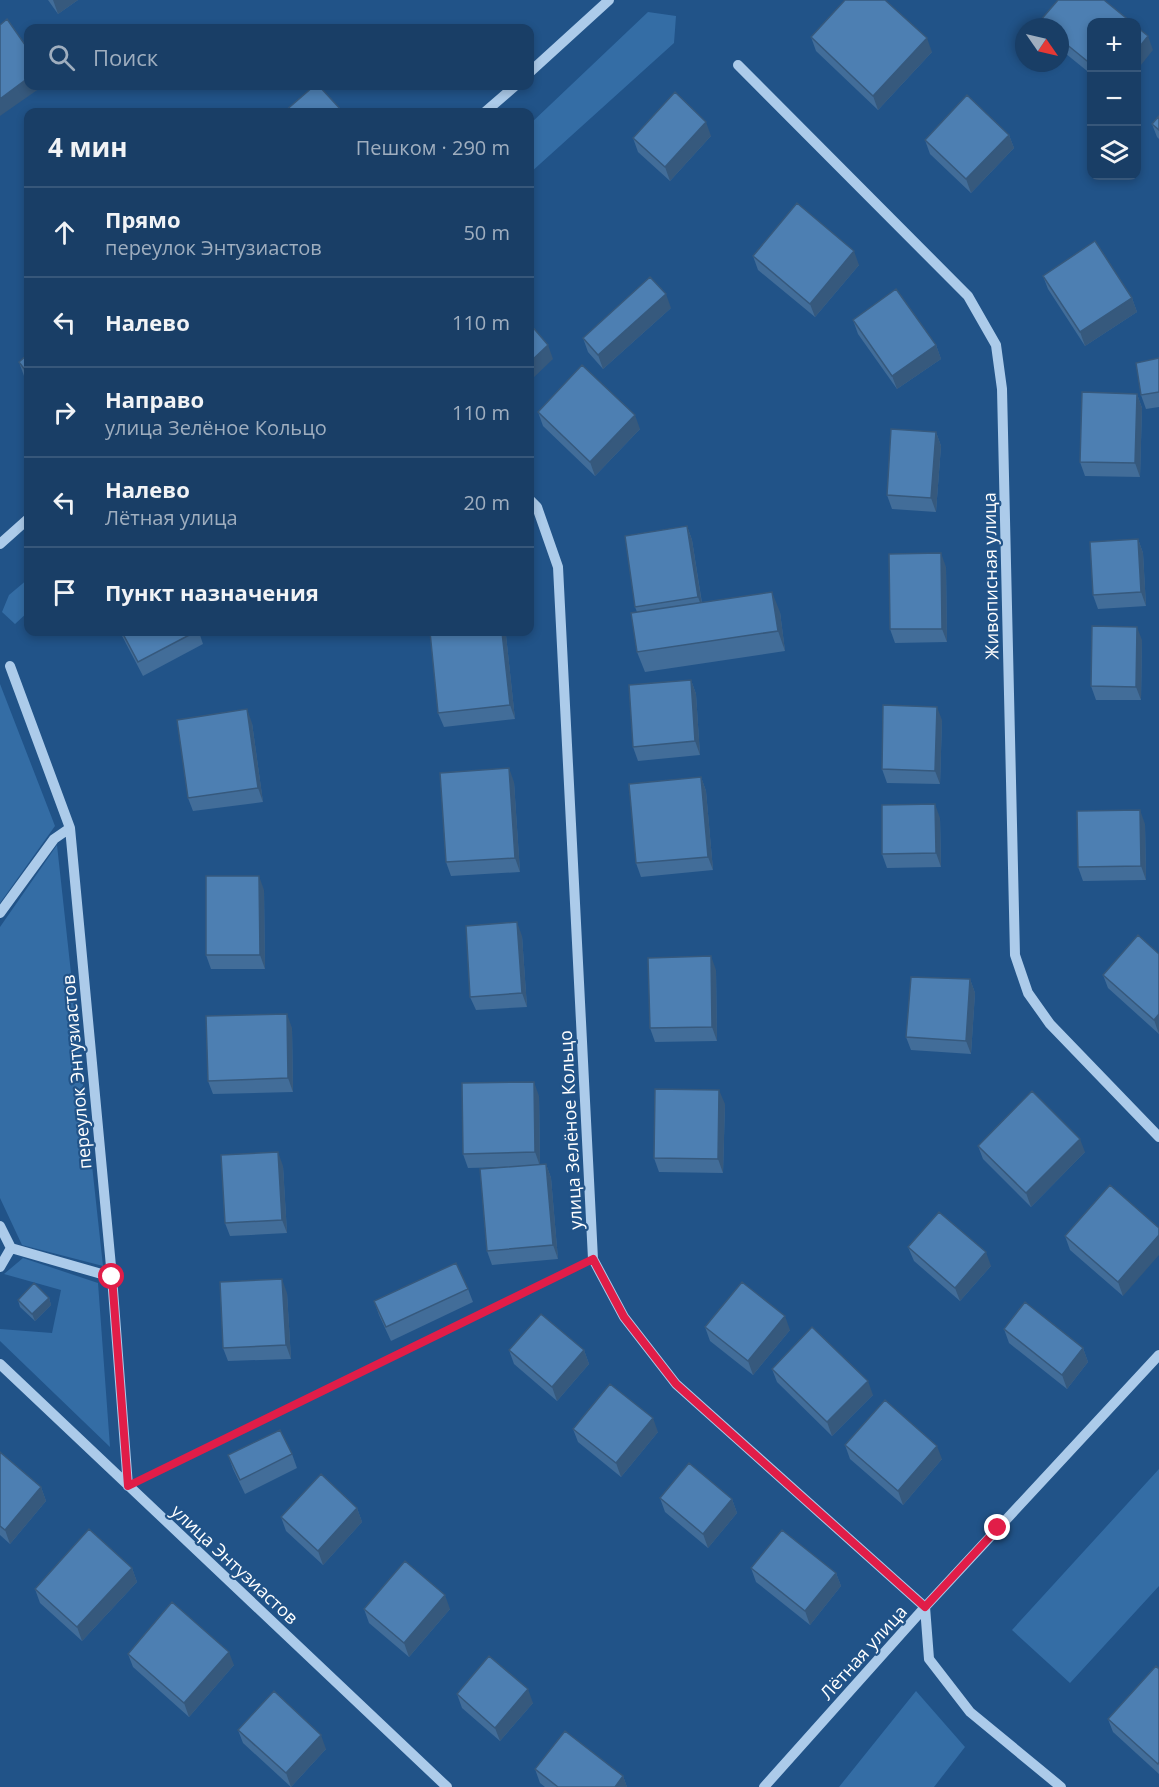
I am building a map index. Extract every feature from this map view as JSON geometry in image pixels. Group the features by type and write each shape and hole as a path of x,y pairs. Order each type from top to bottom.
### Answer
{"street":[{"path":"534,68 609,0"},
{"name":"Живописная улица","path":"738,65 968,296 996,345 1002,389 1016,955 1028,993 1050,1024 1159,1137"},
{"path":"490,108 510,90"},
{"name":"улица Зелёное Кольцо","path":"534,504 558,567 593,1259 624,1317 676,1384 925,1607"},
{"path":"0,544 24,523"},
{"name":"переулок Энтузиастов","path":"10,666 70,828 112,1277 128,1486"},
{"path":"0,913 54,839 70,828"},
{"path":"0,1226 11,1248 112,1277"},
{"path":"0,1267 11,1248"},
{"name":"Лётная улица","path":"764,1787 925,1607 1159,1355"},
{"name":"улица Энтузиастов","path":"0,1364 447,1787"},
{"path":"925,1607 929,1659 970,1712 1061,1787"}],"path":[{"path":"128,1486 593,1259"}],"shaded area":[{"path":"648,12 676,16 674,43 534,169 534,120"},
{"path":"24,582 24,616 15,624 2,612 9,595"},
{"path":"0,684 55,826 0,903"},
{"path":"57,845 103,1266 22,1245 0,1198 0,927"},
{"path":"23,1258 98,1283 110,1447 0,1341 0,1329 52,1333 61,1290 4,1274"},
{"path":"1159,1469 1159,1586 1070,1683 1012,1630"},
{"path":"916,1691 965,1747 934,1787 839,1787"}],"building":[{"path":"845,0 885,0 927,38 873,96 811,37"},
{"path":"1058,0 1104,0 1126,18 1087,18 1087,61 1069,46 1069,18 1042,18"},
{"path":"7,19 24,43 24,81 0,99 0,25"},
{"path":"1141,30 1148,36 1141,45"},
{"path":"309,90 323,90 339,108 289,108"},
{"path":"675,92 706,122 665,167 633,138"},
{"path":"967,95 1009,135 966,179 925,140"},
{"path":"1159,116 1159,130 1152,124"},
{"path":"797,203 854,251 810,304 753,256"},
{"path":"1095,241 1132,298 1080,332 1043,276"},
{"path":"650,277 666,294 598,355 583,338"},
{"path":"896,289 936,345 892,376 853,320"},
{"path":"534,329 548,345 534,358"},
{"path":"24,358 24,369 19,362"},
{"path":"1159,358 1159,392 1141,395 1136,363"},
{"path":"582,365 635,415 590,462 538,412"},
{"path":"1082,392 1137,394 1135,463 1080,462"},
{"path":"891,429 936,432 931,498 887,495"},
{"path":"687,526 698,597 635,607 625,536"},
{"path":"1138,539 1141,592 1093,595 1090,542"},
{"path":"941,553 942,629 890,629 889,554"},
{"path":"772,592 778,631 637,652 631,613"},
{"path":"1092,626 1137,627 1136,687 1091,686"},
{"path":"124,636 187,636 138,662"},
{"path":"430,636 502,636 510,705 438,713"},
{"path":"691,680 695,741 633,747 629,685"},
{"path":"883,705 937,707 935,771 882,769"},
{"path":"247,709 258,788 188,798 177,720"},
{"path":"509,768 515,858 446,862 440,773"},
{"path":"701,777 708,857 636,863 629,784"},
{"path":"935,804 936,853 882,854 882,805"},
{"path":"1140,810 1141,866 1078,867 1077,811"},
{"path":"206,876 259,876 260,955 206,955"},
{"path":"517,922 522,993 470,997 466,926"},
{"path":"1138,935 1159,954 1159,1014 1154,1020 1103,975"},
{"path":"711,956 712,1027 650,1028 648,958"},
{"path":"911,977 970,979 966,1041 906,1037"},
{"path":"287,1014 288,1078 208,1081 206,1016"},
{"path":"534,1082 535,1152 463,1154 462,1083"},
{"path":"655,1089 719,1090 718,1159 654,1158"},
{"path":"1032,1091 1080,1139 1026,1193 978,1146"},
{"path":"278,1152 282,1220 225,1223 221,1155"},
{"path":"546,1164 553,1245 487,1251 480,1169"},
{"path":"1110,1185 1159,1228 1159,1235 1118,1282 1065,1236"},
{"path":"939,1212 986,1252 955,1288 908,1247"},
{"path":"456,1263 468,1289 386,1327 374,1301"},
{"path":"282,1279 286,1345 223,1348 220,1282"},
{"path":"742,1282 785,1316 748,1361 705,1327"},
{"path":"34,1283 49,1298 32,1314 18,1300"},
{"path":"1025,1302 1083,1348 1062,1375 1004,1329"},
{"path":"541,1314 584,1350 552,1387 509,1350"},
{"path":"812,1327 868,1381 827,1422 772,1369"},
{"path":"610,1384 653,1418 616,1463 573,1429"},
{"path":"885,1400 937,1446 898,1491 845,1445"},
{"path":"280,1430 292,1454 240,1480 228,1455"},
{"path":"0,1452 41,1487 5,1530 0,1526"},
{"path":"689,1463 732,1499 703,1534 660,1498"},
{"path":"321,1474 357,1508 318,1551 281,1517"},
{"path":"89,1529 132,1568 77,1627 35,1589"},
{"path":"782,1530 836,1573 805,1611 751,1568"},
{"path":"405,1561 445,1595 404,1643 364,1609"},
{"path":"172,1602 229,1652 184,1703 128,1654"},
{"path":"489,1656 528,1689 495,1728 457,1694"},
{"path":"1156,1666 1159,1669 1158,1764 1108,1719"},
{"path":"274,1691 321,1735 286,1773 238,1730"},
{"path":"565,1731 623,1776 615,1787 558,1787 535,1769"}],"route":[{"path":"112,1277 128,1486 593,1259 624,1317 676,1384 925,1607 998,1528"}]}
